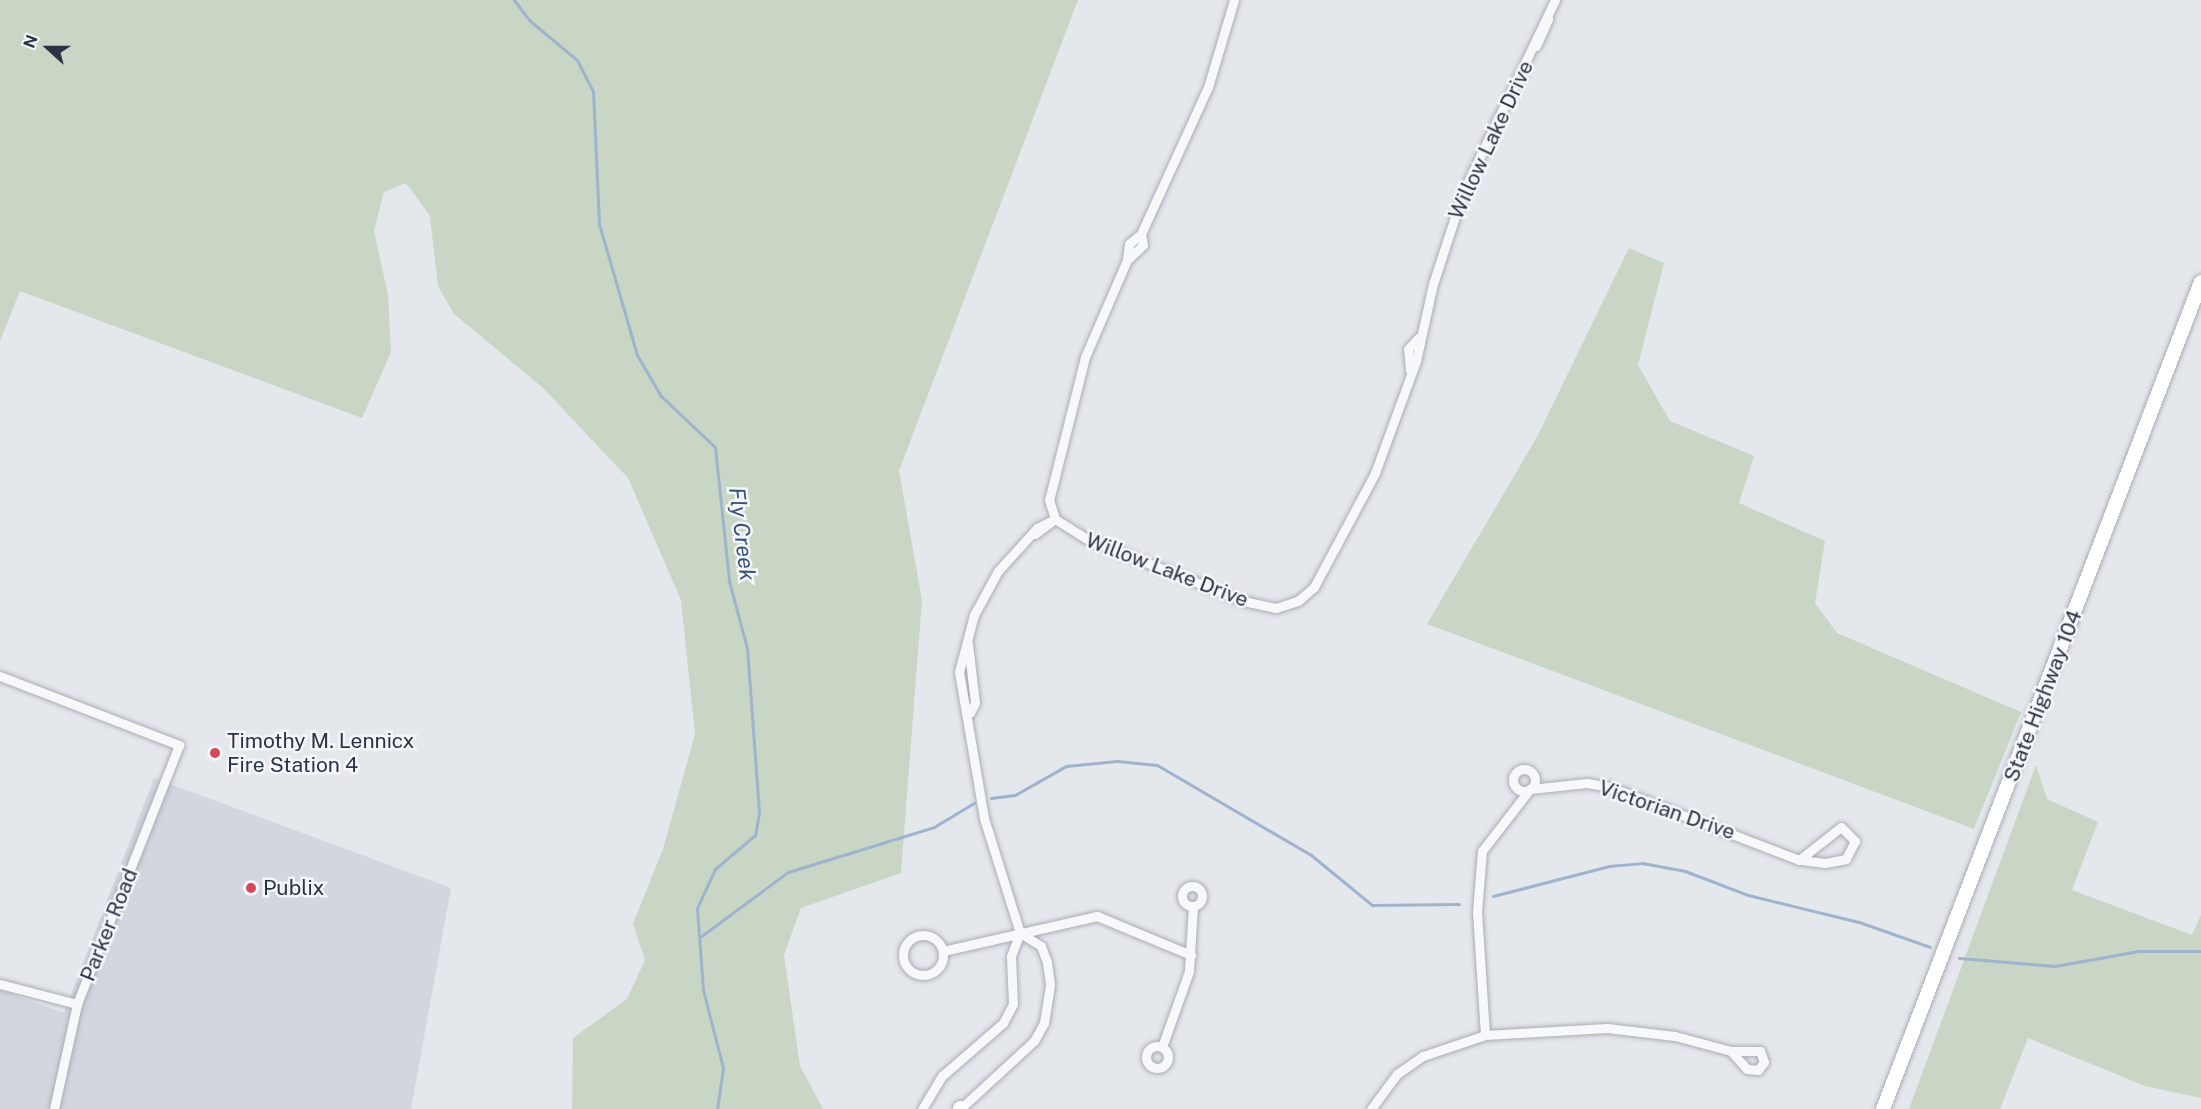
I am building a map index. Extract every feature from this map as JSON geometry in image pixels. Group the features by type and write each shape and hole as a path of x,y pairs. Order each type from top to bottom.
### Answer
{"main road":[{"name":"State Highway 104","path":"1883,1109 2201,282"}],"street":[{"path":"922,1109 942,1076 1009,1013 1015,993 1011,956 1020,933 984,818 970,712 959,672 974,615 998,571 1044,522 1055,519 1050,480 1070,404 1127,260 1129,244 1141,234 1208,87 1234,0"},
{"name":"Willow Lake Drive","path":"1055,519 1085,538 1243,601 1276,608 1298,601 1314,587 1354,518 1410,370 1408,350 1419,337 1463,192 1535,48 1536,32 1548,19 1555,0"},
{"path":"968,644 975,704 970,712"},
{"name":"Parker Road","path":"0,676 179,745 77,1004 54,1109"},
{"name":"Victorian Drive","path":"1485,1035 1477,891 1482,851 1530,789 1587,783 1610,787 1800,860 1836,862 1854,851 1855,841 1841,827 1800,860"},
{"path":"1162,1047 1191,955 1193,906"},
{"path":"943,951 1097,916 1191,955"},
{"path":"960,1109 1034,1041 1044,1023 1050,984 1047,962 1041,946 1020,933"},
{"path":"917,936 936,939 943,951 938,969 926,975 908,969 903,957 906,944 917,936"},
{"path":"0,984 77,1004"},
{"path":"1376,1107 1397,1074 1423,1056 1485,1035 1607,1028 1675,1036 1731,1051"}],"shaded area":[{"path":"154,778 451,888 411,1109 0,1109 0,990 64,1013"}],"green space":[{"path":"0,0 1078,0 899,471 922,600 901,873 801,908 784,955 800,1066 823,1109 572,1109 573,1038 627,999 645,960 633,924 663,849 695,734 681,600 628,478 543,388 454,314 438,286 430,216 406,183 384,192 374,231 388,295 391,352 362,418 20,291 0,341"},
{"path":"1629,248 1664,263 1638,365 1670,421 1754,456 1739,503 1825,541 1815,603 1837,633 2021,712 1974,829 1427,624 1537,437"},
{"path":"2036,765 2047,799 2098,822 2072,890 2192,935 2201,915 2201,1098 2145,1086 2028,1038 2000,1109 1909,1109"}],"waterway":[{"name":"Fly Creek","path":"514,0 529,20 577,60 593,91 599,224 637,355 661,396 715,447 729,581 747,648 759,813 755,835 715,869 697,908 703,990 723,1068 717,1109"},
{"path":"991,798 1015,795 1066,766 1117,761 1157,765 1311,855 1372,905 1459,904"},
{"path":"700,937 788,872 934,827 974,803"},
{"path":"1493,896 1609,866 1642,863 1685,871 1748,895 1859,922 1930,947"},
{"path":"1959,958 2055,966 2139,951 2201,951"}],"place":[{"name":"Timothy M. Lennicx Fire Station 4","path":"215,753"},
{"name":"Publix","path":"251,888"}]}
